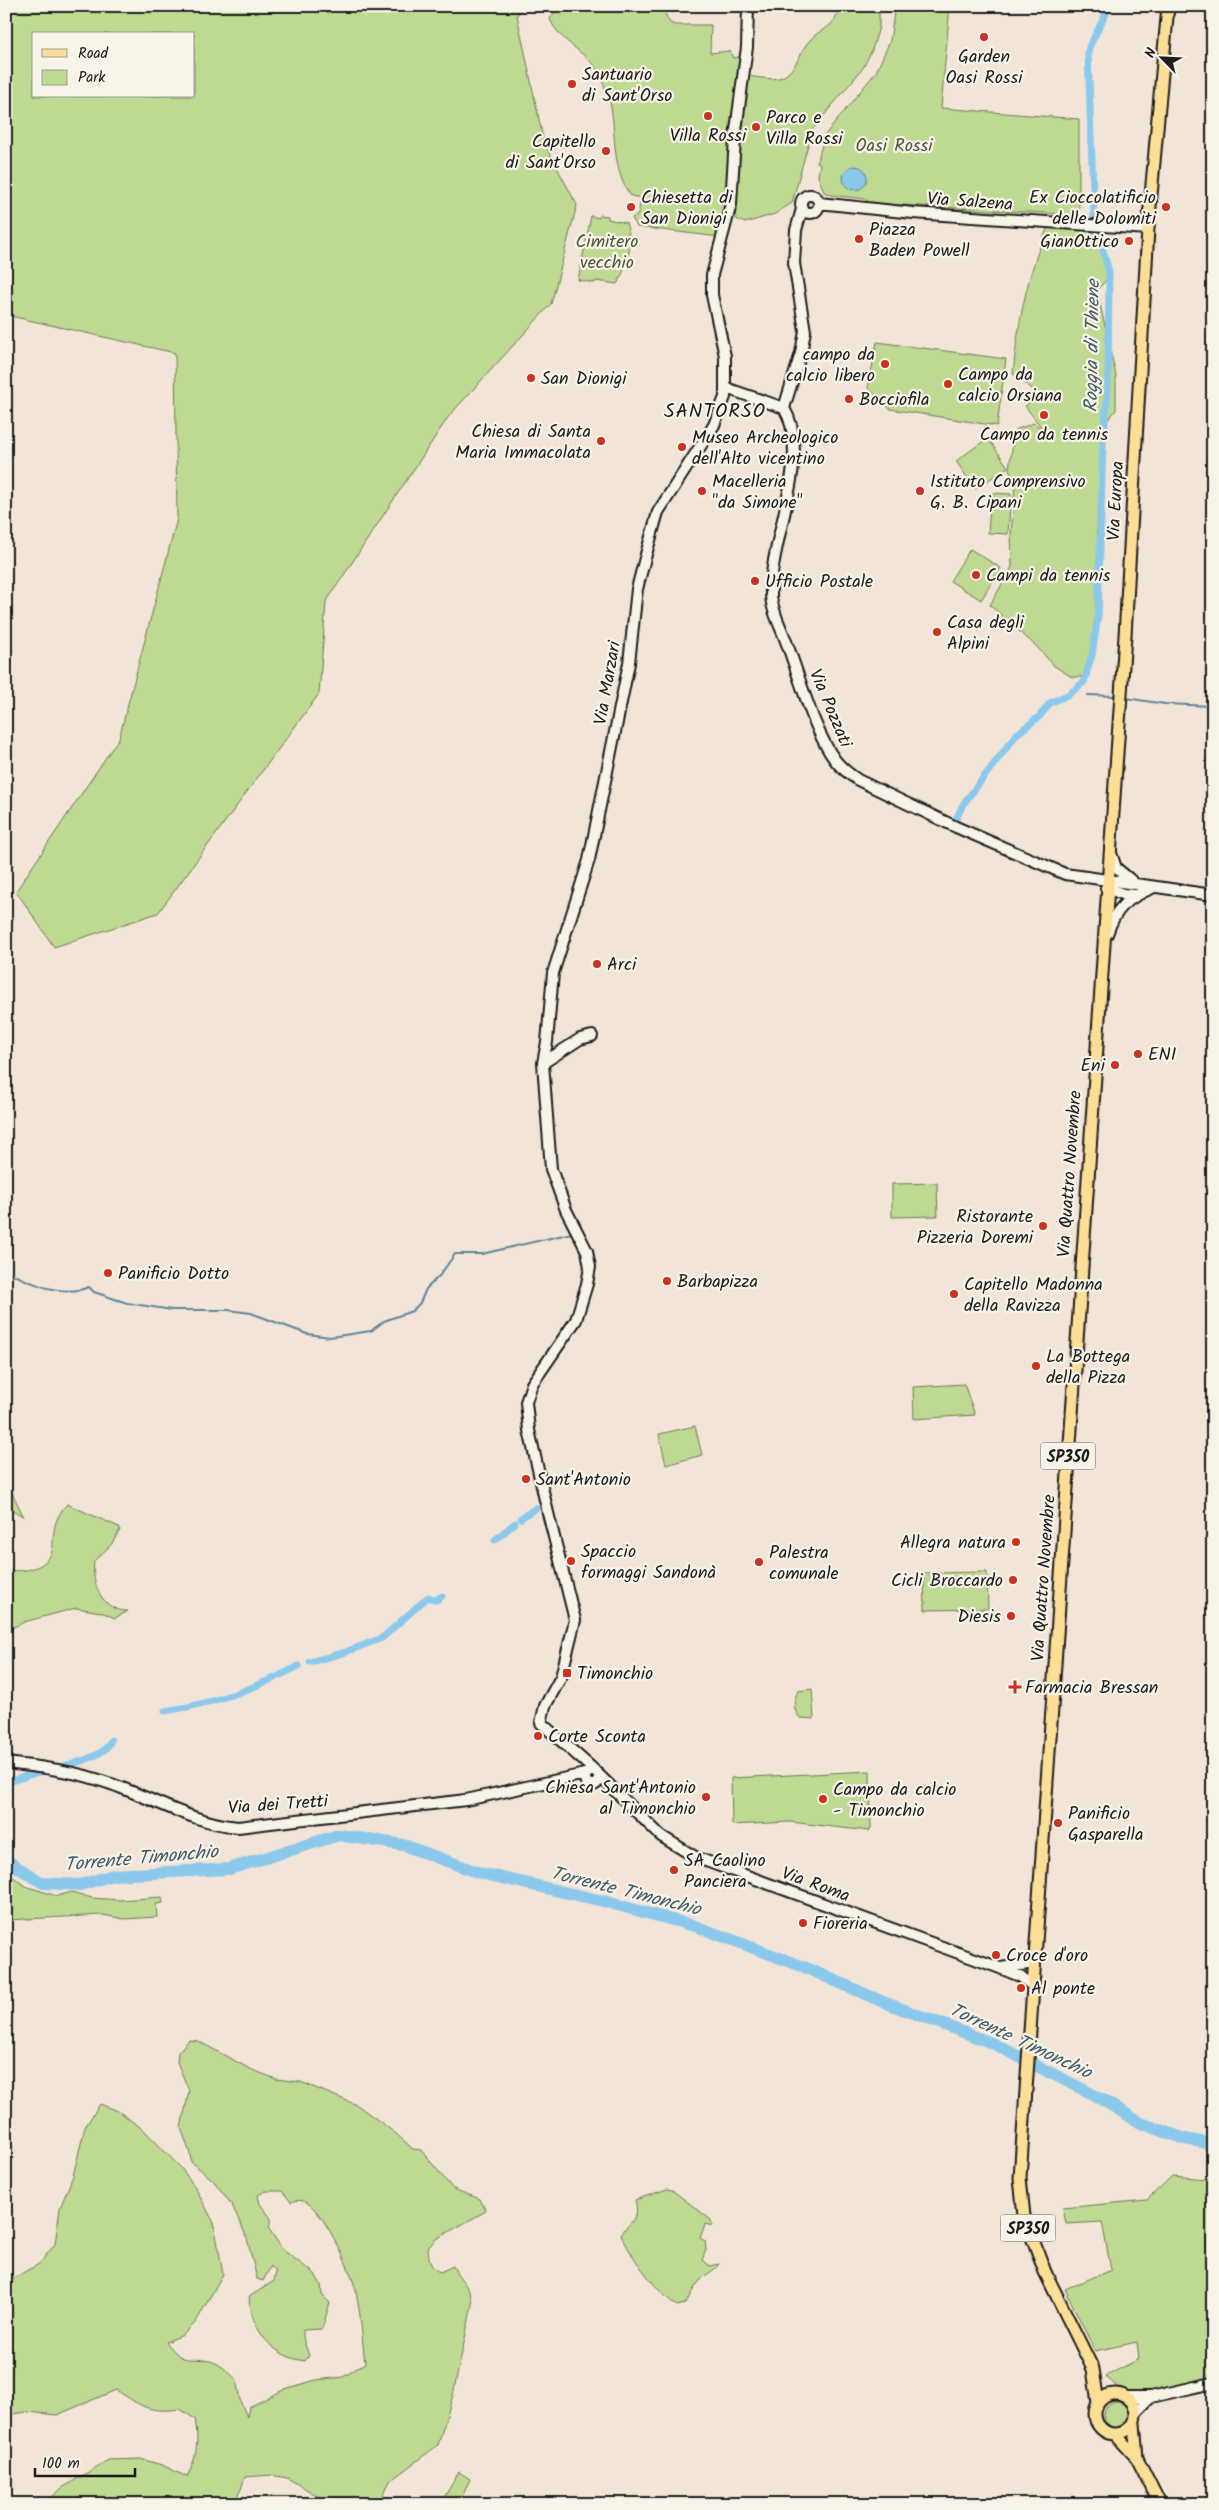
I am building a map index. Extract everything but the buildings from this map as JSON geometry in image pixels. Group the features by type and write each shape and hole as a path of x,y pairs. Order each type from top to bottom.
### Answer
{"main road":[{"name":"Via Europa","path":"1106,883 1125,636 1148,229 1168,6"},
{"name":"Via Quattro Novembre","path":"1093,2369 1045,2272 1024,2216 1020,2178 1106,883"},
{"name":"SP350","path":"1093,2369 1120,2395 1132,2403 1135,2418"},
{"name":"SP350","path":"1093,2369 1098,2403 1095,2415 1096,2422 1104,2431 1116,2435"},
{"path":"1098,2403 1106,2396 1120,2395"},
{"path":"1135,2418 1126,2431 1116,2435 1136,2458 1160,2504"},
{"path":"1135,2418 1136,2458"}],"street":[{"name":"Via Marzari","path":"541,1723 545,1706 561,1677 575,1620 548,1513 530,1430 526,1402 532,1384 576,1320 590,1267 587,1251 566,1210 551,1169 543,1063 548,1042 553,973 589,860 629,663 636,589 658,512 714,425 723,404 726,388 726,356 712,294 712,275 731,204 735,138 747,43 748,6"},
{"path":"808,195 815,196 819,203 817,209 807,211 802,200 808,195"},
{"name":"Via Salzena","path":"819,203 912,214 1148,229"},
{"path":"726,388 784,408 801,354 805,331 794,263 796,234 807,211"},
{"name":"Via Pozzati","path":"784,408 791,419 793,432 792,467 776,548 770,595 818,727 834,759 845,771 858,780 1024,857 1065,874 1136,890"},
{"path":"1109,847 1116,868 1136,890"},
{"path":"1102,949 1115,913 1121,904 1136,890 1152,888 1213,895"},
{"path":"543,1063 580,1039 592,1036"},
{"name":"Via Roma","path":"541,1723 580,1760 591,1777 633,1810"},
{"name":"Via dei Tretti","path":"6,1763 52,1768 108,1782 207,1821 238,1828 466,1800 558,1779 591,1777"},
{"name":"Via Roma","path":"591,1777 612,1788 667,1841 695,1857 1000,1968 1020,1976 1034,1987"},
{"name":"Via Roma","path":"1000,1968 1035,1968"},
{"path":"1020,1976 1035,1968"},
{"path":"1120,2395 1151,2397 1213,2383"},
{"path":"1135,2418 1151,2397"}],"green space":[{"path":"6,6 524,6 517,15 544,143 577,205 551,304 449,416 326,602 319,694 158,913 54,947 16,891 119,738 177,519 175,353 6,315"},
{"path":"559,6 661,6 670,23 675,25 711,25 710,53 730,51 733,58 744,56 731,204 720,237 637,227 632,218 638,215 641,198 631,196 621,176 608,95 601,77 590,61 560,35 554,27 550,19"},
{"path":"839,6 879,6 879,27 872,50 863,68 812,130 792,203 775,214 745,223 736,219 734,202 747,76 771,79 785,75 794,66 810,40 831,24"},
{"name":"Oasi Rossi","path":"895,6 950,6 941,108 1079,119 1079,215 867,203 866,199 831,195 824,192 818,176 820,164 817,162 825,135 876,72 890,41"},
{"name":"Cimitero vecchio","path":"600,215 626,223 630,239 627,262 617,284 578,280 591,216 599,218"},
{"path":"1048,227 1102,232 1103,255 1108,278 1097,290 1116,376 1116,410 1103,426 1097,533 1102,539 1096,584 1098,601 1093,642 1085,677 1072,677 1054,666 1038,648 990,605 1012,567 1011,533 1015,486 1009,468 1015,430 1034,423 1044,431 1025,406 1040,395 1013,374 1024,299 1034,263"},
{"name":"Campo da calcio Orsiana","path":"877,342 1006,359 997,426 890,409 868,388"},
{"path":"988,438 1008,467 975,489 956,461"},
{"path":"991,493 1011,494 1008,534 988,533"},
{"name":"Campi da tennis","path":"970,549 1001,568 981,600 950,581"},
{"path":"937,1183 938,1216 892,1217 892,1184"},
{"path":"964,1384 975,1415 914,1419 913,1387"},
{"path":"695,1426 702,1455 666,1465 659,1434"},
{"path":"6,1481 24,1517 6,1506"},
{"path":"67,1504 119,1527 120,1530 111,1545 94,1561 94,1579 100,1595 105,1601 119,1610 128,1611 115,1618 101,1612 76,1608 24,1622 6,1631 6,1570 19,1571 43,1564 51,1554 55,1525"},
{"path":"987,1572 988,1609 925,1610 924,1573"},
{"path":"812,1689 814,1719 800,1718 795,1709 796,1695 798,1691"},
{"path":"870,1771 871,1828 869,1831 790,1822 732,1825 731,1778"},
{"path":"6,1871 25,1886 57,1896 72,1892 92,1898 120,1900 162,1897 163,1903 156,1904 157,1917 124,1919 103,1915 6,1920"},
{"path":"189,2040 198,2041 250,2069 276,2079 301,2082 357,2105 394,2132 413,2149 421,2150 453,2189 480,2199 486,2211 436,2239 428,2248 430,2262 436,2270 440,2272 453,2266 470,2293 472,2305 453,2395 438,2445 390,2481 383,2495 389,2504 332,2504 287,2478 271,2475 245,2477 236,2504 44,2504 62,2488 108,2460 141,2459 162,2465 187,2477 196,2449 195,2419 180,2409 160,2410 146,2407 116,2390 57,2415 27,2412 6,2415 6,2282 39,2264 55,2244 60,2208 73,2176 85,2127 100,2104 118,2111 144,2130 181,2168 195,2187 214,2223 223,2274 196,2322 183,2335 166,2342 173,2350 186,2359 213,2362 236,2379 240,2400 247,2417 249,2407 285,2389 316,2380 343,2377 365,2363 356,2291 343,2257 330,2231 316,2211 304,2201 291,2202 282,2191 266,2191 258,2195 260,2204 271,2218 269,2229 283,2250 315,2274 321,2285 322,2295 330,2303 322,2329 303,2330 303,2338 309,2356 305,2361 283,2354 265,2340 259,2330 254,2320 249,2297 274,2281 276,2272 271,2266 263,2281 257,2279 247,2238 232,2205 213,2180 191,2162 190,2153 181,2128 189,2091 177,2062 178,2052"},
{"path":"6,2121 13,2147 6,2154"},
{"path":"1172,2176 1207,2179 1213,2182 1213,2375 1158,2390 1128,2391 1121,2389 1106,2376 1139,2359 1137,2342 1095,2351 1065,2289 1111,2270 1102,2222 1066,2224 1063,2208 1147,2200"},
{"path":"667,2189 672,2190 711,2220 712,2226 705,2224 700,2238 705,2241 706,2250 702,2260 709,2266 719,2264 699,2282 685,2304 677,2306 661,2292 645,2273 621,2234 636,2216 635,2200"},
{"path":"1117,2402 1126,2406 1130,2415 1126,2424 1117,2428 1108,2424 1104,2415 1108,2406"},
{"path":"459,2472 470,2479 459,2504 442,2501"}],"water":[{"path":"855,166 864,169 867,178 864,187 855,190 846,187 843,178 846,169"}],"waterway":[{"name":"Roggia di Thiene","path":"956,819 964,803 1017,734 1040,716 1050,703 1069,694 1084,682 1092,655 1098,616 1103,444 1108,390 1109,272 1094,218 1088,53 1089,47 1110,6"},
{"path":"1088,695 1114,696"},
{"path":"1126,698 1165,704 1213,706"},
{"path":"6,1271 46,1288 68,1291 89,1287 94,1292 127,1303 172,1310 228,1310 251,1313 307,1334 330,1337 371,1331 384,1321 412,1311 420,1303 426,1289 440,1275 455,1254 482,1254 572,1233"},
{"name":"Roggia di Thiene","path":"521,1518 536,1508"},
{"name":"Roggia di Thiene","path":"495,1540 515,1523"},
{"name":"Roggia di Thiene","path":"310,1662 343,1653 382,1638 428,1597 436,1600 442,1596"},
{"name":"Roggia di Thiene","path":"165,1711 200,1704 234,1694 299,1666"},
{"name":"Roggia di Thiene","path":"54,1768 95,1756 108,1746 111,1740"},
{"name":"Roggia di Thiene","path":"6,1783 44,1770"},
{"name":"Torrente Timonchio","path":"6,1860 43,1883 80,1885 113,1875 229,1869 339,1835 403,1845 480,1873 603,1901 698,1927 804,1967 881,2001 992,2043 1096,2096 1141,2123 1185,2139 1213,2144"}],"place":[{"name":"Garden Oasi Rossi","path":"984,37"},
{"name":"Santuario di Sant'Orso","path":"572,84"},
{"name":"Villa Rossi","path":"708,116"},
{"name":"Parco e Villa Rossi","path":"756,127"},
{"name":"Capitello di Sant'Orso","path":"606,151"},
{"name":"Chiesetta di San Dionigi","path":"631,207"},
{"name":"Ex Cioccolatificio delle Dolomiti","path":"1166,207"},
{"name":"Piazza Baden Powell","path":"859,239"},
{"name":"GianOttico","path":"1129,241"},
{"name":"campo da calcio libero","path":"885,364"},
{"name":"San Dionigi","path":"531,378"},
{"name":"Campo da calcio Orsiana","path":"948,384"},
{"name":"Bocciofila","path":"849,399"},
{"name":"Campo da tennis","path":"1044,415"},
{"name":"Chiesa di Santa Maria Immacolata","path":"601,441"},
{"name":"Museo Archeologico dell'Alto vicentino","path":"682,447"},
{"name":"Macelleria \"da Simone\"","path":"702,491"},
{"name":"Istituto Comprensivo G. B. Cipani","path":"920,491"},
{"name":"Campi da tennis","path":"976,575"},
{"name":"Ufficio Postale","path":"755,581"},
{"name":"Casa degli Alpini","path":"937,632"},
{"name":"Arci","path":"597,964"},
{"name":"ENI","path":"1138,1054"},
{"name":"Eni","path":"1115,1065"},
{"name":"Ristorante Pizzeria Doremi","path":"1043,1226"},
{"name":"Panificio Dotto","path":"108,1273"},
{"name":"Barbapizza","path":"667,1281"},
{"name":"Capitello Madonna della Ravizza","path":"954,1294"},
{"name":"La Bottega della Pizza","path":"1036,1366"},
{"name":"Sant'Antonio","path":"526,1479"},
{"name":"Allegra natura","path":"1016,1542"},
{"name":"Spaccio formaggi Sandonà","path":"571,1561"},
{"name":"Palestra comunale","path":"759,1562"},
{"name":"Cicli Broccardo","path":"1013,1580"},
{"name":"Diesis","path":"1011,1616"},
{"name":"Timonchio","path":"567,1673"},
{"name":"Farmacia Bressan","path":"1015,1687"},
{"name":"Corte Sconta","path":"538,1736"},
{"name":"Chiesa Sant'Antonio al Timonchio","path":"706,1797"},
{"name":"Campo da calcio - Timonchio","path":"823,1799"},
{"name":"Panificio Gasparella","path":"1058,1823"},
{"name":"SA Caolino Panciera","path":"674,1870"},
{"name":"Fioreria","path":"803,1923"},
{"name":"Croce d'oro","path":"996,1955"},
{"name":"Al ponte","path":"1021,1988"}],"district":[{"name":"SANTORSO","path":"715,410"}]}
